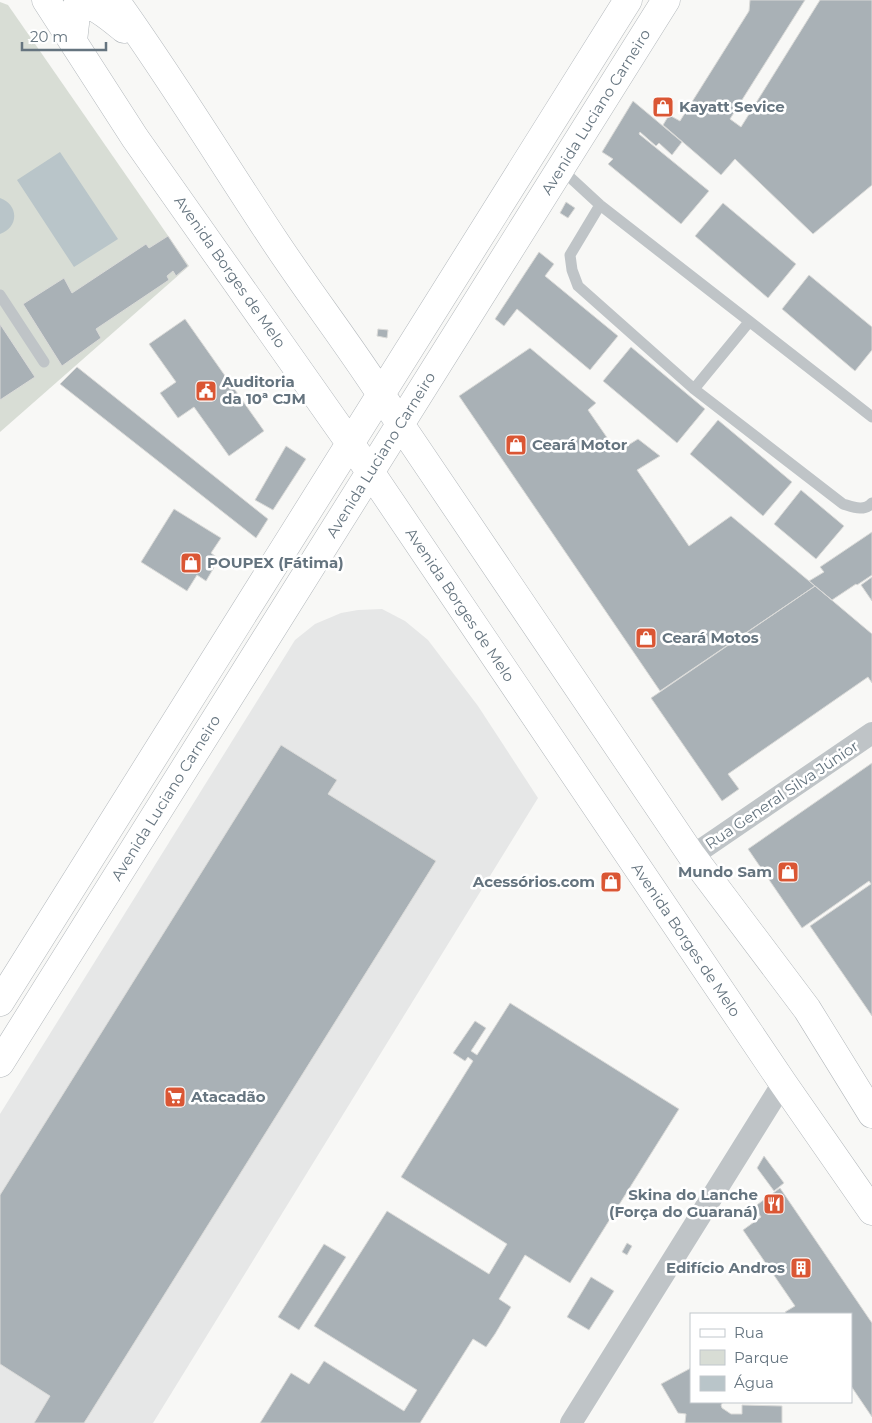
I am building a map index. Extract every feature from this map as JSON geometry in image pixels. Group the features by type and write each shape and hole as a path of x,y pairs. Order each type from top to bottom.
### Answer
{"main road":[{"name":"Avenida Borges de Melo","path":"46,0 135,138 371,473 782,1083 872,1210"},
{"path":"115,0 155,56 275,241 382,394 400,424 692,856 807,1009 872,1114"},
{"name":"Avenida Luciano Carneiro","path":"0,1002 628,0"},
{"name":"Avenida Luciano Carneiro","path":"0,1063 666,0"},
{"path":"73,41 77,6 88,1 99,5 155,56"}],"street":[{"name":"Rua General Silva Júnior","path":"692,856 872,733"},
{"path":"571,1423 782,1083"}],"lane":[{"path":"560,169 600,205 872,417"},
{"path":"600,205 570,255 572,270 578,286 694,389 844,504 857,509 869,507 872,503"},
{"path":"0,295 44,362"},
{"path":"694,389 749,322"}],"shaded area":[{"path":"382,609 405,621 428,640 478,706 538,798 153,1423 0,1423 0,1114 295,640 315,624 341,613"}],"green space":[{"path":"0,2 8,5 189,266 0,432"}],"water":[{"path":"60,152 118,239 74,267 17,180"},
{"path":"0,198 11,206 14,216 11,226 0,234"}],"building":[{"path":"750,0 805,0 730,119 741,127 820,0 872,0 872,185 813,234 735,159 721,175 663,125 669,115 680,121 749,11"},
{"path":"633,101 682,142 672,155 659,143 656,146 640,132 639,134 709,191 681,224 608,164 613,159 602,152"},
{"path":"566,202 575,208 568,218 560,213"},
{"path":"723,203 796,264 768,298 695,236"},
{"path":"168,236 188,266 176,276 173,271 167,276 169,280 96,329 101,338 62,366 23,304 64,278 72,293 146,244 149,248"},
{"path":"539,252 554,264 545,276 618,336 590,370 517,309 504,326 495,319"},
{"path":"809,275 872,327 872,350 855,371 782,309"},
{"path":"185,319 264,431 229,456 194,407 178,418 160,393 176,382 149,344"},
{"path":"0,324 35,377 0,400"},
{"path":"378,329 388,330 387,338 377,336"},
{"path":"631,347 705,409 677,443 603,381"},
{"path":"530,348 596,403 588,410 617,452 638,439 660,456 637,470 689,546 731,516 815,586 660,691 459,396"},
{"path":"77,367 268,519 256,538 60,384"},
{"path":"718,420 792,482 763,516 690,454"},
{"path":"286,446 306,459 273,510 255,500"},
{"path":"801,490 844,526 816,559 774,524"},
{"path":"174,509 221,538 211,553 219,559 206,581 197,575 187,591 141,562"},
{"path":"872,532 872,575 832,600 809,581 824,572 820,567"},
{"path":"872,577 872,601 861,585"},
{"path":"815,586 872,634 872,683 868,677 728,774 739,789 722,801 651,698"},
{"name":"Atacadão","path":"281,745 337,780 328,794 436,861 84,1423 34,1423 50,1396 0,1364 0,1195"},
{"path":"872,763 872,1016 810,926 871,884 869,881 802,928 748,849"},
{"path":"510,1003 679,1109 570,1283 525,1255 499,1299 511,1307 495,1334 486,1347 473,1339 420,1423 260,1423 291,1373 309,1384 324,1361 404,1411 417,1390 314,1326 387,1211 489,1274 507,1244 401,1177 473,1061 468,1057 465,1061 453,1053 475,1021 486,1028 471,1051 477,1055"},
{"path":"764,1156 784,1183 774,1191 757,1168"},
{"name":"Edifício Andros","path":"780,1188 872,1323 872,1417 852,1387 852,1313 785,1312 795,1306 743,1230 761,1217 754,1207"},
{"path":"627,1243 632,1246 627,1255 622,1252"},
{"path":"324,1244 346,1257 299,1330 278,1317"},
{"path":"591,1277 614,1291 589,1330 567,1317"},
{"path":"690,1369 690,1403 722,1403 722,1408 731,1414 742,1414 742,1405 782,1406 782,1423 685,1423 686,1414 678,1413 661,1384"}],"place":[{"name":"Kayatt Sevice","path":"663,107"},
{"name":"Auditoria da 10ª CJM","path":"206,391"},
{"name":"Ceará Motor","path":"516,445"},
{"name":"POUPEX (Fátima)","path":"191,563"},
{"name":"Ceará Motos","path":"646,638"},
{"name":"Mundo Sam","path":"788,872"},
{"name":"Acessórios.com","path":"611,882"},
{"name":"Atacadão","path":"175,1097"},
{"name":"Skina do Lanche (Força do Guaraná)","path":"774,1204"},
{"name":"Edifício Andros","path":"801,1268"}]}
